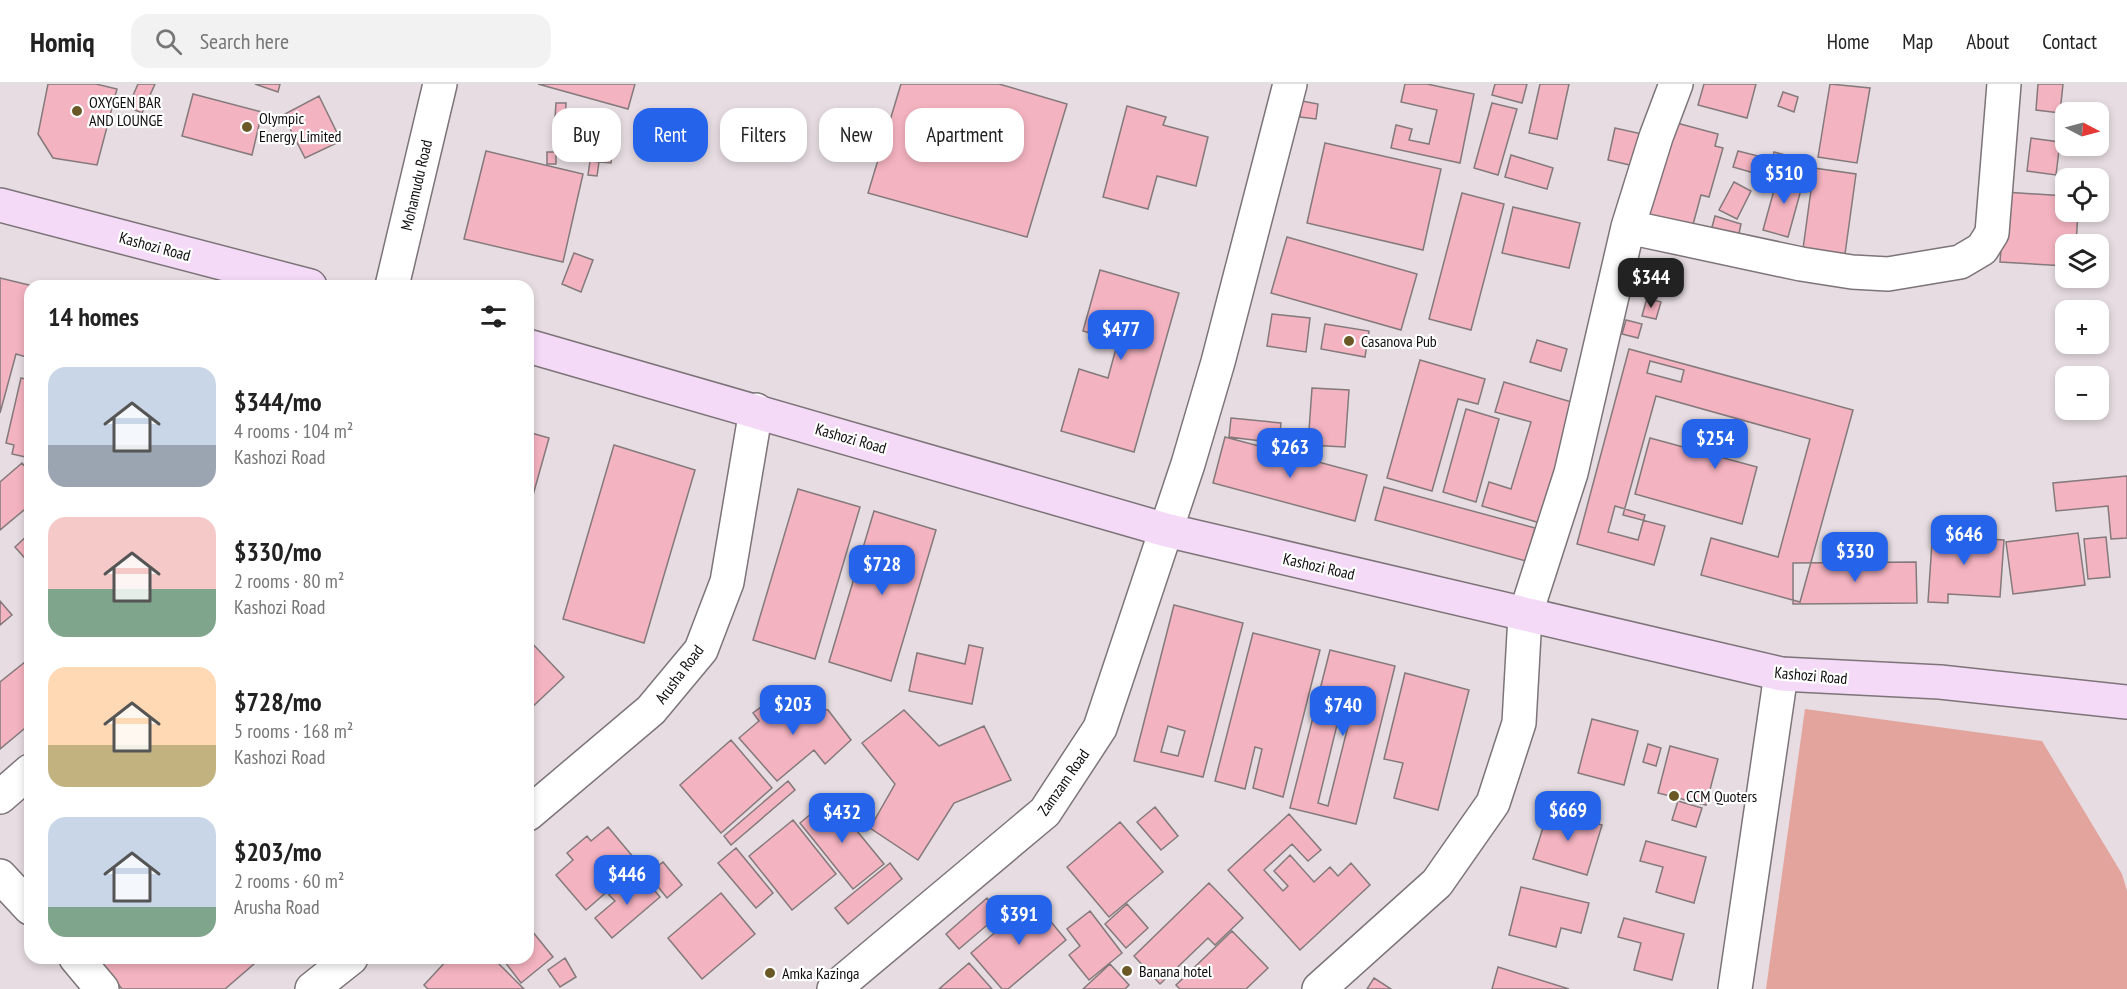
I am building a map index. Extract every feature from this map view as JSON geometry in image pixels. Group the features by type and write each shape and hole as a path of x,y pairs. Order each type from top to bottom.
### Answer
{"main road":[{"name":"Kashozi Road","path":"0,205 287,280"},
{"name":"Kashozi Road","path":"534,348 1166,530 1525,616 1781,674 1940,682 2127,702"}],"street":[{"name":"Mohamudu Road","path":"393,280 440,84"},
{"name":"Zamzam Road","path":"834,989 1045,812 1100,728 1188,464 1218,362 1290,84"},
{"path":"1319,989 1437,884 1493,803 1519,723 1525,616 1571,473 1628,227 1656,137 1676,84"},
{"path":"1628,227 1701,245 1852,272 1888,274 1960,262 1982,249 1992,233 2004,84"},
{"name":"Arusha Road","path":"534,809 651,710 701,651 727,582 756,410"},
{"path":"1735,989 1781,674"},
{"path":"0,797 24,776"},
{"path":"0,876 24,902"},
{"path":"81,964 102,989"},
{"path":"312,989 343,964"}],"shaded area":[{"path":"1805,709 2042,741 2122,874 2127,891 2127,989 1766,989"}],"building":[{"name":"OXYGEN BAR AND LOUNGE","path":"48,84 96,84 117,89 97,165 53,158 38,134"},
{"path":"138,84 155,84 142,113 128,107"},
{"path":"255,84 280,84 278,92"},
{"path":"538,84 635,84 628,109"},
{"path":"901,84 999,84 1067,104 1027,237 868,193 877,162 893,162 893,110"},
{"path":"1405,84 1427,84 1474,94 1460,163 1391,148 1396,125 1412,129 1409,140 1429,144 1437,110 1401,102"},
{"path":"1495,84 1527,84 1522,103 1492,95"},
{"path":"1540,84 1569,84 1557,139 1529,133"},
{"path":"1704,84 1756,84 1747,118 1698,105"},
{"path":"1830,84 1870,88 1857,163 1818,157"},
{"path":"2038,84 2063,84 2061,102 2055,102 2055,112 2036,110"},
{"path":"1783,92 1798,97 1794,112 1778,106"},
{"path":"193,94 262,112 252,155 182,136"},
{"path":"319,96 341,141 305,158 283,115"},
{"path":"1302,101 1318,104 1316,119 1300,117"},
{"path":"556,103 566,103 566,108 556,108"},
{"path":"1492,103 1517,109 1498,175 1474,168"},
{"path":"1127,106 1166,117 1163,125 1208,137 1196,186 1157,176 1148,209 1103,197"},
{"path":"1673,122 1718,134 1715,146 1723,148 1709,197 1701,195 1691,232 1646,219"},
{"path":"1615,128 1642,134 1634,166 1608,160"},
{"path":"2031,138 2055,141 2055,156 2058,156 2055,175 2027,171"},
{"path":"1325,143 1441,169 1423,250 1307,223"},
{"path":"486,151 583,174 563,262 464,239"},
{"path":"1738,151 1766,158 1761,175 1733,167"},
{"path":"547,152 552,152 552,162 556,164 547,164"},
{"path":"1774,152 1789,156 1783,176 1769,173"},
{"path":"1511,155 1553,168 1547,189 1505,177"},
{"path":"590,162 599,162 597,176 588,175"},
{"path":"1814,168 1856,174 1845,254 1803,249"},
{"path":"1779,172 1804,179 1788,237 1763,230"},
{"path":"1734,182 1751,191 1737,219 1719,210"},
{"path":"2005,192 2055,195 2055,222 2077,222 2077,234 2055,234 2055,265 2000,262"},
{"path":"1462,193 1504,204 1471,330 1429,319"},
{"path":"1513,207 1580,223 1569,268 1502,253"},
{"path":"1715,216 1741,224 1738,238 1711,231"},
{"path":"1287,237 1417,274 1401,330 1271,293"},
{"path":"574,253 593,260 581,292 562,284"},
{"path":"1100,270 1179,293 1134,452 1061,431 1079,369 1108,378 1118,341 1083,331"},
{"path":"0,278 24,284 24,356 16,354 0,413"},
{"path":"1647,298 1661,302 1656,319 1642,316"},
{"path":"1272,314 1310,318 1306,352 1267,346"},
{"path":"1626,320 1642,324 1638,338 1622,334"},
{"path":"1325,324 1369,331 1365,357 1321,349"},
{"path":"1537,340 1567,349 1561,371 1530,362"},
{"path":"1629,349 1853,410 1800,602 1701,575 1711,538 1778,557 1810,439 1656,396 1623,515 1665,526 1654,565 1577,544"},
{"path":"1420,360 1485,379 1478,404 1458,399 1432,491 1387,478"},
{"path":"1650,361 1684,370 1681,382 1647,373"},
{"path":"21,378 24,379 24,457 12,454 14,445 6,443"},
{"path":"1504,382 1575,403 1540,523 1482,506 1489,482 1511,489 1531,422 1495,412"},
{"path":"1312,388 1349,390 1345,447 1308,445"},
{"path":"1466,409 1499,419 1476,502 1443,492"},
{"path":"1231,418 1281,423 1279,443 1229,437"},
{"path":"534,434 549,438 534,492"},
{"path":"1225,437 1367,475 1355,521 1213,483"},
{"path":"1650,438 1757,467 1742,524 1635,494"},
{"path":"614,445 695,470 644,643 563,619"},
{"path":"22,463 24,466 24,510 0,530 0,482"},
{"path":"2127,476 2127,538 2111,539 2108,506 2056,511 2053,483"},
{"path":"1384,487 1535,528 1526,561 1375,520"},
{"path":"798,489 860,507 815,659 753,640"},
{"path":"1615,506 1645,515 1638,540 1608,532"},
{"path":"874,511 936,530 891,681 829,662"},
{"path":"1933,527 1951,528 1951,537 2004,540 2000,597 1948,594 1948,603 1928,602"},
{"path":"2078,533 2085,585 2013,594 2006,542"},
{"path":"2106,537 2110,577 2088,579 2084,539"},
{"path":"24,539 24,557 15,547"},
{"path":"1916,562 1917,603 1793,604 1793,563"},
{"path":"0,601 12,615 0,625"},
{"path":"1174,605 1243,623 1203,777 1134,761","holes":["1168,726 1185,731 1178,756 1161,752"]},
{"path":"1253,633 1320,650 1283,797 1253,788 1262,749 1255,747 1245,789 1215,781"},
{"path":"534,645 564,677 534,705"},
{"path":"969,645 983,648 972,704 909,691 917,653 965,664"},
{"path":"1330,650 1395,666 1356,824 1290,808","holes":["1344,696 1355,698 1328,806 1318,803"]},
{"path":"24,663 24,729 0,749 0,682"},
{"path":"1405,673 1469,690 1438,810 1394,798 1403,763 1384,759"},
{"path":"770,700 828,710 851,740 825,764 814,750 777,781 739,738 759,721 753,713"},
{"path":"904,710 939,746 984,726 1011,780 954,803 918,860 870,828 895,784 862,743"},
{"path":"1592,719 1638,731 1624,785 1578,773"},
{"path":"731,740 772,788 721,833 680,785"},
{"path":"1648,744 1661,748 1656,766 1643,762"},
{"path":"1670,746 1718,759 1706,805 1658,793"},
{"path":"788,781 795,790 731,845 724,836"},
{"path":"830,798 884,864 853,889 800,823"},
{"path":"1678,801 1702,808 1696,827 1672,820"},
{"path":"1155,807 1178,836 1161,850 1137,822"},
{"path":"1549,809 1602,825 1587,875 1533,859"},
{"path":"1289,814 1321,850 1308,861 1292,844 1264,870 1283,891 1288,886 1274,871 1290,855 1314,882 1330,867 1338,876 1351,863 1370,885 1300,950 1228,870"},
{"path":"793,820 836,874 792,910 749,856"},
{"path":"1120,822 1163,872 1109,917 1067,867"},
{"path":"608,827 639,864 586,910 556,875 573,860 567,853 587,836 591,841"},
{"path":"1646,841 1706,857 1694,903 1656,892 1663,867 1640,861"},
{"path":"736,848 773,893 756,908 718,863"},
{"path":"663,862 682,885 667,898 648,874"},
{"path":"890,863 902,879 848,924 835,908"},
{"path":"642,876 660,897 612,938 595,918 615,901 609,895 625,882 629,887"},
{"path":"1209,883 1243,918 1215,945 1208,938 1160,984 1134,956"},
{"path":"1521,887 1589,903 1581,933 1561,928 1556,947 1509,935"},
{"path":"721,893 755,934 702,979 668,938"},
{"path":"987,898 1000,914 959,949 946,934"},
{"path":"1033,900 1066,940 1008,989 1002,989 971,953"},
{"path":"1127,904 1148,928 1126,948 1105,924"},
{"path":"1090,911 1122,953 1089,980 1069,955 1080,946 1067,929"},
{"path":"1624,918 1684,934 1672,980 1634,970 1641,943 1618,937"},
{"path":"1232,931 1268,968 1246,989 1180,989 1176,985"},
{"path":"534,933 553,957 521,983 507,964 534,964"},
{"path":"565,958 576,977 560,987 548,970"},
{"path":"969,963 992,989 939,989"},
{"path":"102,964 254,964 225,989 122,989"},
{"path":"443,964 499,964 524,989 428,989 424,985"},
{"path":"1110,964 1129,985 1125,989 1083,989"},
{"path":"1498,967 1569,989 1492,989"},
{"path":"1374,978 1391,989 1367,989"}],"place":[{"name":"OXYGEN BAR AND LOUNGE","path":"77,111"},
{"name":"Olympic Energy Limited","path":"247,127"},
{"name":"Casanova Pub","path":"1349,341"},
{"name":"CCM Quoters","path":"1674,796"},
{"name":"Banana hotel","path":"1127,971"},
{"name":"Amka Kazinga","path":"770,973"}]}
